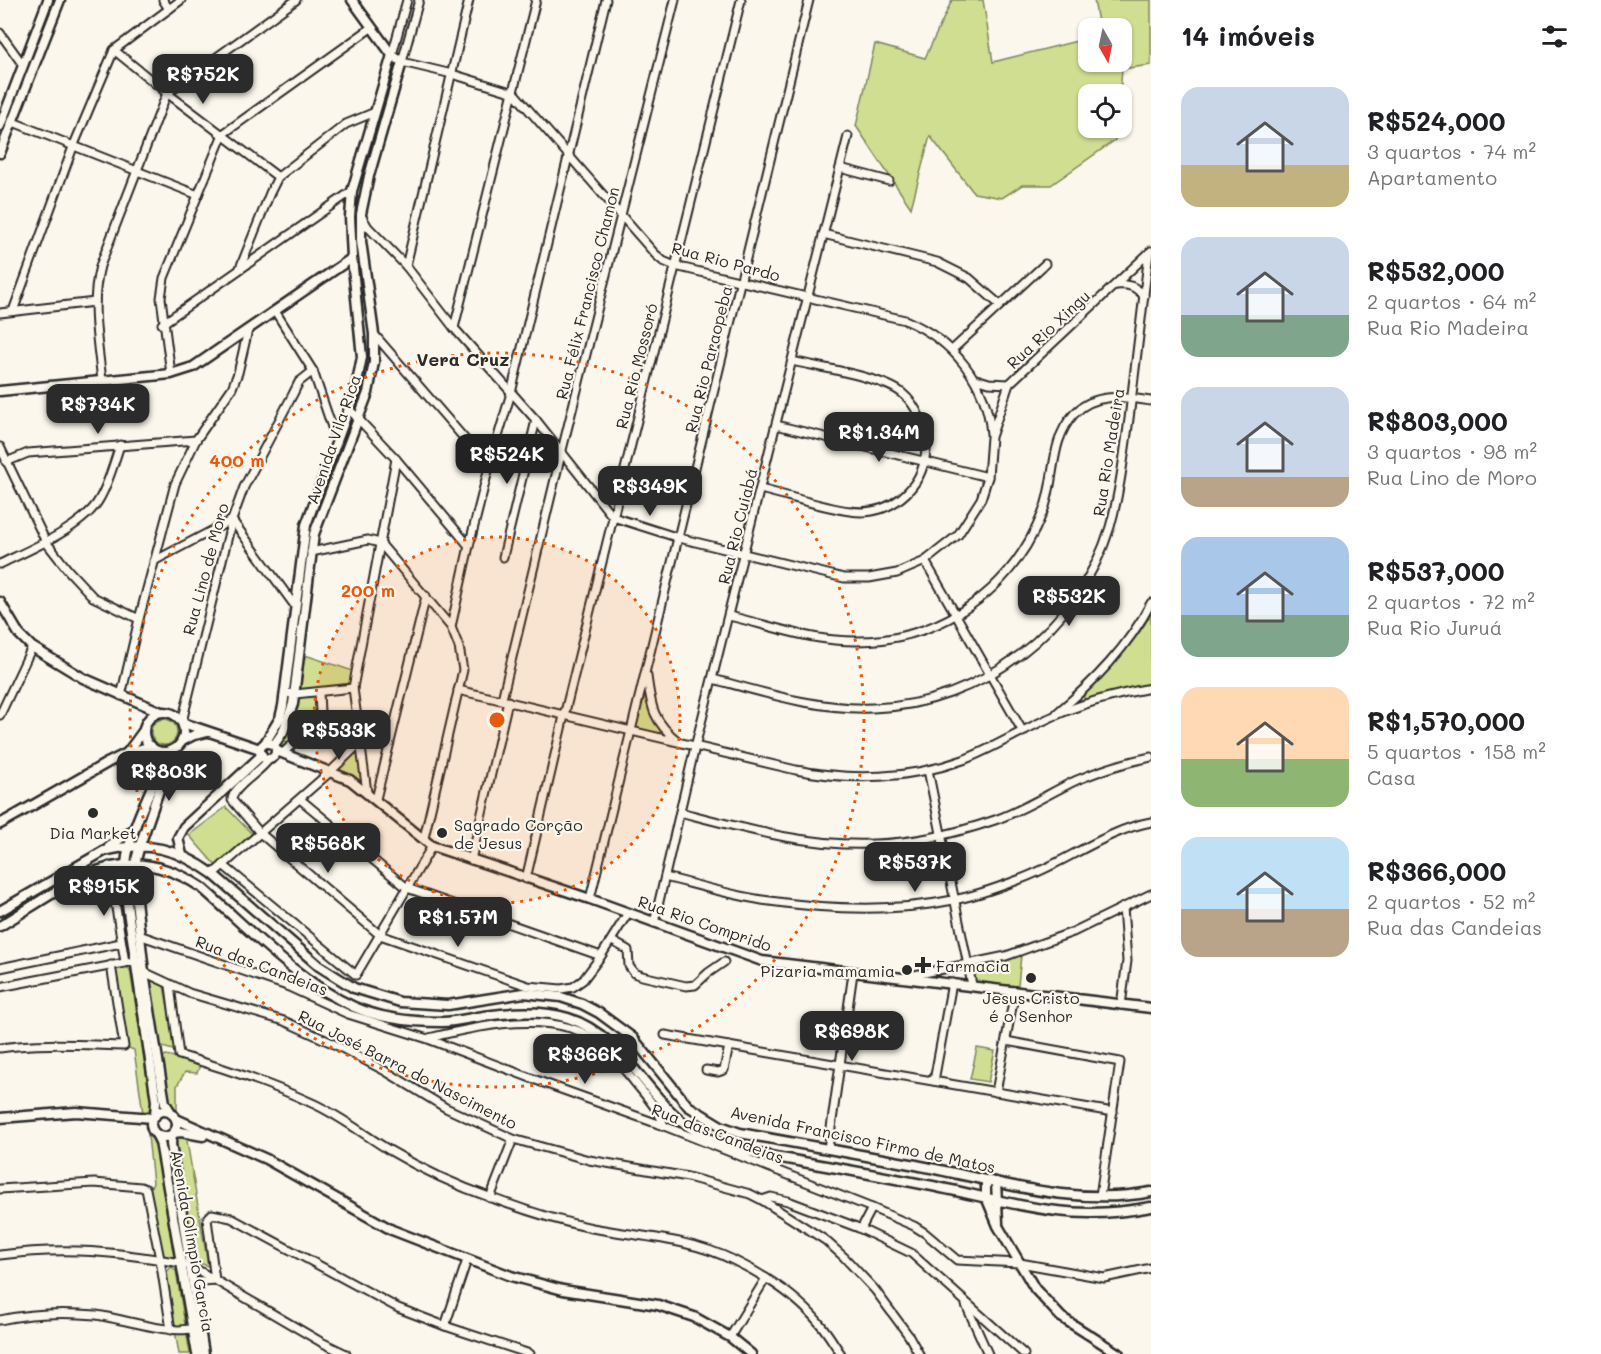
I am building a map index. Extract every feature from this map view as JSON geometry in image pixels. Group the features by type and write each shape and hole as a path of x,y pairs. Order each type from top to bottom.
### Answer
{"street":[{"path":"0,126 48,0"},
{"path":"0,153 60,0"},
{"path":"163,0 169,9"},
{"path":"13,311 73,147 114,50 181,0"},
{"path":"102,381 95,285 100,266 167,93 296,0"},
{"path":"352,0 392,55 402,62 514,93"},
{"name":"Avenida Vila Rica","path":"182,855 178,838 184,827 272,752 287,724 296,606 306,525 355,392 362,357 352,258 350,217 352,191 407,0"},
{"name":"Avenida Vila Rica","path":"290,693 314,534 368,393 374,362 374,334 360,241 361,214 369,176 419,0"},
{"path":"406,266 469,0"},
{"path":"454,328 536,0"},
{"path":"451,627 469,546 510,393 606,0"},
{"name":"Rua Félix Francisco Chamon","path":"471,860 561,454 675,0"},
{"name":"Rua Rio Mossoró","path":"526,879 564,716 741,0"},
{"name":"Rua Rio Paraopeba","path":"590,899 809,0"},
{"path":"171,374 160,298 164,278 223,134 372,28"},
{"path":"0,33 24,65"},
{"path":"114,50 278,177"},
{"name":"Rua Rio Pardo","path":"514,93 655,254 675,266 905,320 933,334 952,350 976,379 990,423 991,437"},
{"path":"240,268 278,177 346,124 375,112"},
{"path":"13,122 198,195"},
{"name":"Rua Rio Cuiabá","path":"654,923 848,136"},
{"path":"840,168 889,181"},
{"path":"162,324 352,191"},
{"path":"361,214 373,232 406,266 454,328 536,420 613,517"},
{"path":"360,241 373,232"},
{"path":"823,234 937,262 969,278 1000,305"},
{"name":"Rua Rio Xingu","path":"613,517 679,538 745,552 844,578 869,578 897,573 926,561 958,535 981,499 988,477 991,437 1010,384 1150,252"},
{"name":"Rua Rio Madeira","path":"713,679 801,702 873,708 936,698 1010,664 1058,620 1091,572 1112,518 1122,466 1150,252"},
{"path":"0,391 171,374 193,367 352,258"},
{"path":"952,350 1045,264"},
{"path":"1116,285 1126,284 1136,287 1144,296"},
{"path":"0,313 95,302"},
{"path":"275,311 313,371 337,442"},
{"path":"123,697 139,619 176,484 196,440 232,388 248,330"},
{"path":"374,334 489,467"},
{"path":"760,489 851,512 868,511 884,508 901,500 920,475 925,461 926,433 914,405 902,392 868,379 792,361"},
{"name":"Rua Lino de Moro","path":"182,722 232,520 244,487 299,382 313,371"},
{"path":"976,379 989,383 1010,384"},
{"path":"729,616 822,638 859,642 906,636 956,615 982,598 1021,556 1036,530 1044,509 1061,433 1076,412 1100,399 1114,397 1151,401"},
{"path":"349,408 396,459 469,546"},
{"path":"503,557 536,420"},
{"path":"776,425 988,477"},
{"path":"6,462 28,453 196,440"},
{"path":"0,564 46,542 92,510 100,498 120,446"},
{"path":"0,447 46,542 93,597 139,619"},
{"path":"367,792 353,688 396,459"},
{"path":"154,561 232,520 296,606"},
{"path":"311,552 368,540 380,543 451,627 459,647 463,670 424,838"},
{"path":"926,561 1023,732"},
{"path":"376,799 426,596"},
{"path":"0,602 19,634 32,647 83,678 123,697 161,712 172,713 182,722 184,730 182,741"},
{"path":"1053,716 1078,695 1128,642 1151,603"},
{"path":"0,715 32,647"},
{"path":"647,671 650,700 657,719 669,734 681,743"},
{"path":"290,693 353,688"},
{"path":"458,690 630,732 816,774 839,777 883,776 928,770 1000,745 1053,716 1084,704 1151,688"},
{"path":"319,692 318,720 272,752 262,767 231,796 260,833 380,935 528,986 561,989 573,987 583,980 612,941 628,913"},
{"path":"1078,695 1084,704"},
{"path":"123,697 138,708 148,720"},
{"path":"127,753 144,730 148,720 161,712"},
{"name":"Rua Rio Comprido","path":"182,722 350,780 432,846 590,899 762,961 1151,1008"},
{"path":"144,730 146,739 159,762 159,770 129,845 130,864 165,1103 174,1116 177,1126 173,1134"},
{"path":"155,1133 152,1127 156,1101 125,881 173,750 182,741 194,735 210,732"},
{"path":"213,874 300,799 361,742"},
{"path":"0,824 127,753 152,747 164,752 173,750"},
{"path":"680,812 755,832 845,843 881,844 940,834 997,819 1076,781 1106,769 1151,757"},
{"path":"928,770 972,985"},
{"path":"300,799 407,888 601,956"},
{"path":"414,830 427,818"},
{"path":"665,877 760,899 814,906 915,906 953,900 1004,886 1041,872 1123,830 1151,822"},
{"path":"104,851 136,828"},
{"name":"Avenida Francisco Firmo de Matos","path":"0,910 104,851 129,845 140,845 182,855 213,874 325,970 354,988 400,1002 448,1005 524,993 561,997 582,1004 599,1013 633,1038 674,1092 688,1106 721,1126 740,1133 1062,1195 1100,1196 1151,1192"},
{"path":"223,866 356,975 432,846"},
{"name":"Avenida Francisco Firmo de Matos","path":"0,926 86,874 109,866 152,865 170,870 193,882 299,978 313,983 355,1007 401,1020 445,1022 496,1014 537,1013 568,1018 590,1027 616,1046 678,1118 717,1142 776,1157 1057,1211 1114,1214 1151,1207"},
{"path":"109,866 125,881"},
{"path":"109,866 125,963"},
{"path":"899,978 1006,956 1042,944 1151,894"},
{"path":"1121,1005 1127,961 1123,907"},
{"name":"Rua das Candeias","path":"139,935 287,986 348,1014 428,1039 664,1126 872,1208 925,1233 957,1260 1020,1263 1104,1278 1151,1268"},
{"path":"612,941 628,950 629,966 634,973 686,986 695,985 724,962"},
{"path":"0,968 121,943"},
{"path":"0,987 135,961"},
{"path":"0,1048 71,1044 124,1046 111,965"},
{"path":"313,983 322,978 325,970"},
{"name":"Rua José Barra do Nascimento","path":"144,972 170,986 294,1025 387,1072 446,1108 513,1139 589,1161 688,1177 750,1194 825,1240 844,1257 875,1290 920,1354"},
{"path":"795,1160 825,1160 853,973"},
{"path":"287,986 299,978 307,994"},
{"path":"934,1081 952,983"},
{"path":"170,986 179,1054 261,1082 313,1103 390,1150 490,1198 553,1219 592,1228 699,1246 733,1260 766,1278 792,1297 820,1323 841,1354"},
{"path":"996,1092 1016,991"},
{"path":"428,1039 462,1030 533,1021 565,1026 599,1042 657,1110 664,1126"},
{"path":"665,1035 1113,1112"},
{"path":"1006,1041 1120,1062 1100,1196"},
{"path":"706,1070 718,1072 724,1070 729,1046"},
{"path":"0,1118 76,1112 154,1117 163,1112 266,1159 392,1230 511,1276 563,1290 658,1305 694,1317 729,1337 751,1354"},
{"path":"115,1114 145,1124 164,1137 185,1133 224,1141"},
{"name":"Avenida Olímpio Garcia","path":"155,1133 160,1142 181,1263 204,1354"},
{"name":"Avenida Olímpio Garcia","path":"173,1134 171,1144 195,1292 197,1354"},
{"path":"490,1198 513,1139"},
{"path":"773,1169 776,1157"},
{"path":"986,1180 986,1197 998,1226 1035,1289 1061,1317 1119,1354"},
{"path":"996,1182 996,1193 999,1200 998,1226"},
{"path":"0,1189 94,1183 141,1187 146,1190 149,1195 171,1330"},
{"path":"762,1200 767,1197 776,1197 861,1228 911,1253 1024,1354"},
{"path":"861,1228 872,1208"},
{"path":"214,1280 207,1219 212,1214 231,1218 398,1308 530,1354"},
{"path":"0,1255 41,1250 95,1250 181,1263 191,1266 321,1342 346,1354"},
{"path":"445,1326 467,1260"},
{"path":"729,1337 766,1278"},
{"path":"195,1292 203,1281 214,1280"},
{"path":"965,1303 988,1354"},
{"path":"0,1320 64,1312 99,1315 178,1331 196,1327"}],"green space":[{"path":"952,0 983,0 993,62 1078,41 1078,72 1122,72 1121,84 1078,84 1078,138 1115,138 1115,140 1051,185 1022,185 1002,198 974,193 930,136 911,208 856,126 875,44 925,58"},
{"path":"1094,0 1151,0 1151,65 1132,68 1132,18 1097,18"},
{"path":"1151,614 1151,684 1085,701 1083,695 1120,657"},
{"path":"305,655 353,671 351,687 299,692"},
{"path":"646,681 649,701 671,738 633,729"},
{"path":"317,695 319,720 287,747 278,743 297,697"},
{"path":"164,719 173,723 177,732 173,741 164,745 155,741 151,732 155,723"},
{"path":"362,747 366,789 350,776 335,770"},
{"path":"226,807 253,835 216,866 189,835"},
{"path":"1021,955 1018,986 974,983 971,966"},
{"path":"126,966 130,970 151,1101 149,1110 143,1113 134,1050 126,1047 113,972 116,967"},
{"path":"147,978 164,986 176,1051 159,1046"},
{"path":"977,1048 995,1051 988,1082 970,1079"},
{"path":"166,1055 201,1063 197,1073 185,1072 177,1086 177,1111 165,1095 161,1058"},
{"path":"186,1135 208,1266 194,1261 174,1145 176,1136"},
{"path":"148,1136 153,1139 156,1148 174,1257 169,1259 162,1257 150,1189 153,1183"},
{"path":"171,1267 176,1271 190,1354 179,1354 165,1274"}],"place":[{"name":"Dia Market","path":"93,813"},
{"name":"Sagrado Corção de Jesus","path":"442,833"},
{"name":"Farmacia","path":"923,965"},
{"name":"Pizaria mamamia","path":"907,970"},
{"name":"Jesus Cristo é o Senhor","path":"1031,978"}],"district":[{"name":"Vera Cruz","path":"463,359"}]}
